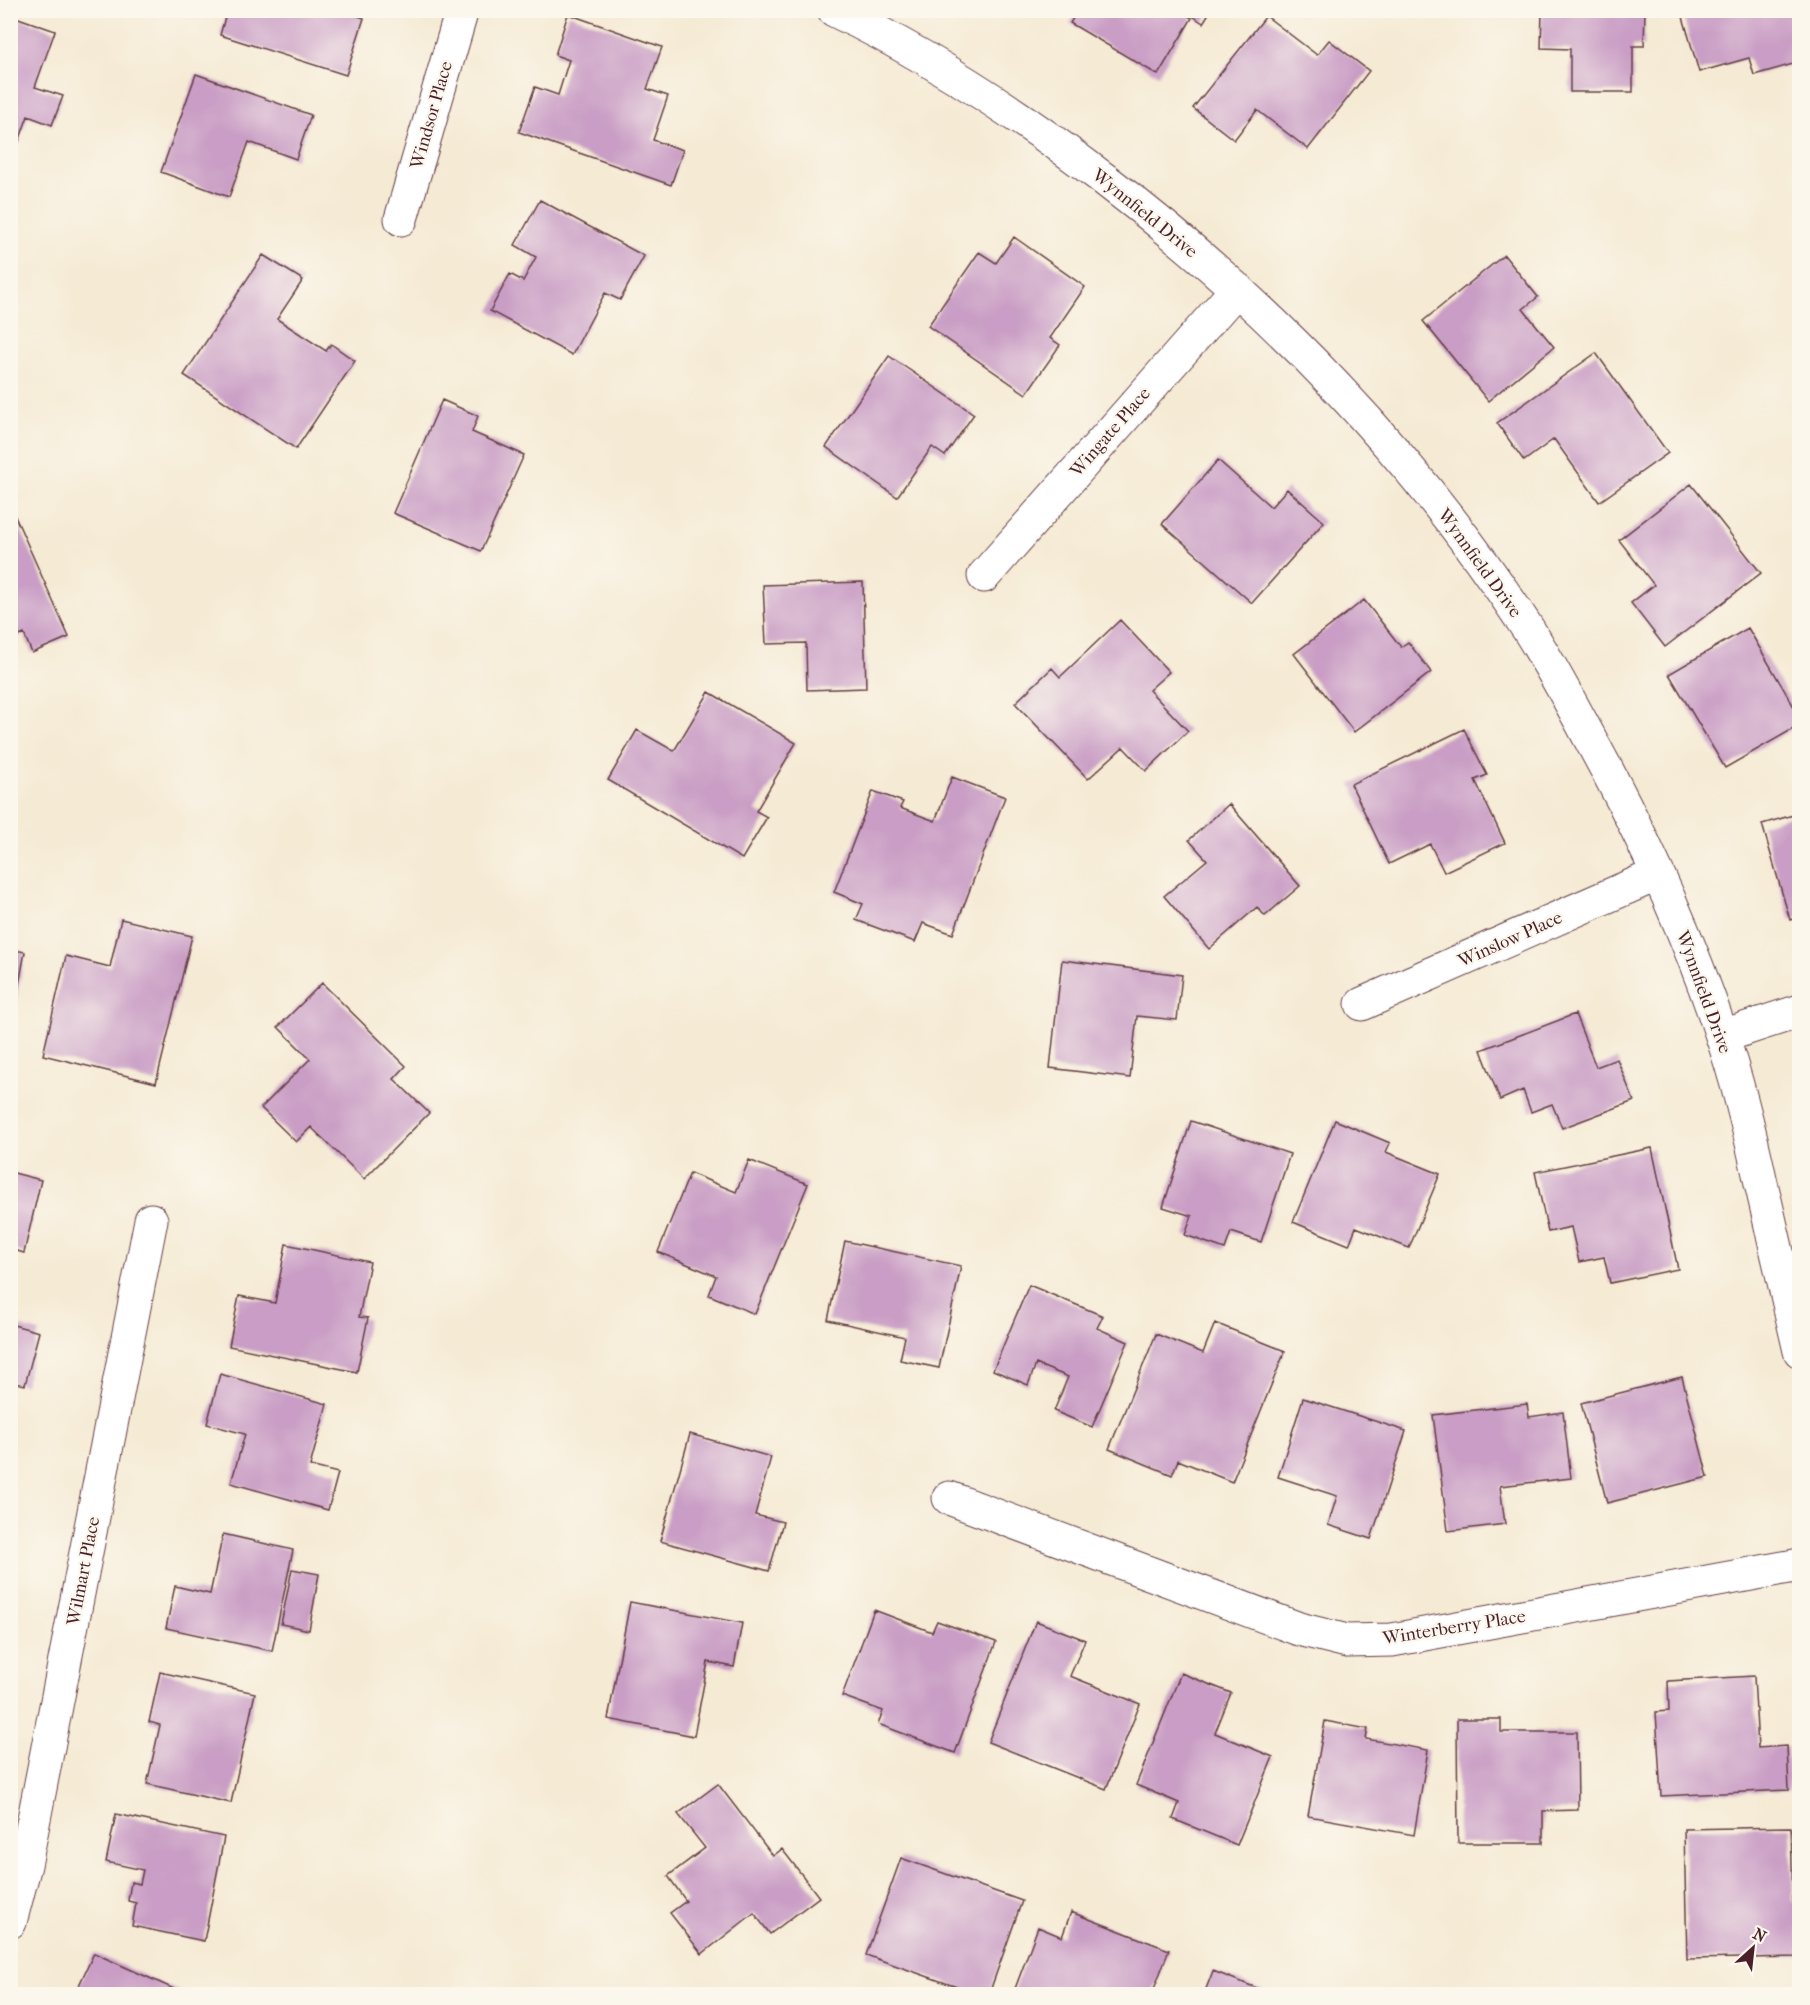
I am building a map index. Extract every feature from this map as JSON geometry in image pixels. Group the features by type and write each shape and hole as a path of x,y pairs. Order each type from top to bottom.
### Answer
{"street":[{"name":"Windsor Place","path":"401,219 462,10"},
{"name":"Wynnfield Drive","path":"834,10 914,52 1027,122 1183,241 1237,288 1333,384 1382,437 1472,550 1527,628 1555,673 1625,805 1684,935 1723,1036 1747,1121 1800,1351"},
{"name":"Wingate Place","path":"984,576 1237,288"},
{"name":"Winslow Place","path":"1362,1004 1658,874"},
{"path":"1723,1036 1800,1011"},
{"name":"Wilmart Place","path":"10,1922 27,1854 151,1220"},
{"name":"Winterberry Place","path":"950,1498 1299,1629 1347,1641 1392,1640 1800,1565"}],"building":[{"path":"227,10 339,10 364,18 346,75 220,35"},
{"path":"1078,10 1178,10 1192,18 1158,75 1070,23"},
{"path":"1184,10 1211,10 1203,23"},
{"path":"1542,10 1645,10 1644,46 1633,46 1633,92 1570,92 1570,49 1541,48"},
{"path":"1681,10 1800,10 1800,62 1754,75 1749,58 1699,72"},
{"path":"568,14 662,47 647,89 668,96 653,140 683,150 671,185 519,132 535,87 558,95 569,60 555,55"},
{"path":"10,15 55,31 35,87 63,96 52,125 28,116 18,144 10,142"},
{"path":"1266,16 1317,55 1329,40 1369,71 1308,149 1257,110 1234,140 1193,108"},
{"path":"196,74 311,115 296,159 249,142 229,197 161,172"},
{"path":"540,200 644,256 620,300 605,293 572,355 490,311 510,274 523,281 536,257 515,245"},
{"path":"1014,237 1085,287 1050,338 1060,345 1026,394 928,326 979,252 996,263"},
{"path":"263,255 303,280 277,319 326,351 331,344 355,361 296,449 184,375"},
{"path":"1504,255 1538,297 1523,309 1554,347 1488,401 1423,321"},
{"path":"1596,353 1668,453 1599,502 1554,439 1524,461 1497,423"},
{"path":"889,356 974,414 945,456 932,447 897,497 826,447"},
{"path":"442,400 478,416 472,432 524,455 481,551 393,513"},
{"path":"1218,460 1271,507 1287,489 1324,522 1252,603 1162,524"},
{"path":"1691,484 1761,573 1665,647 1631,603 1654,585 1619,540"},
{"path":"14,514 69,637 32,653 24,634 10,640 10,516"},
{"path":"863,582 866,688 807,690 806,643 766,644 763,585"},
{"path":"1364,600 1401,647 1408,642 1431,672 1354,732 1294,654"},
{"path":"1120,620 1169,672 1149,690 1188,731 1146,771 1123,747 1088,779 1015,703 1052,668 1060,677"},
{"path":"1748,628 1800,717 1800,725 1725,768 1669,674"},
{"path":"709,692 796,743 756,811 767,817 742,859 608,780 637,730 674,751"},
{"path":"1464,729 1487,775 1475,780 1505,843 1444,872 1430,844 1389,864 1351,784"},
{"path":"952,777 1005,797 953,934 923,923 915,942 856,920 863,904 834,892 873,791 903,802 900,808 935,821"},
{"path":"1229,804 1300,886 1265,916 1257,907 1209,949 1164,896 1207,860 1189,840"},
{"path":"1800,813 1800,917 1790,920 1762,824"},
{"path":"121,919 192,936 156,1083 43,1055 66,956 110,967"},
{"path":"10,949 25,952 12,1022 10,1021"},
{"path":"1062,960 1182,975 1177,1020 1137,1016 1130,1078 1050,1068"},
{"path":"322,983 406,1066 394,1079 429,1113 364,1179 311,1127 296,1142 261,1108 310,1059 278,1027"},
{"path":"1575,1014 1596,1067 1617,1059 1634,1101 1562,1128 1552,1104 1531,1112 1523,1090 1500,1100 1481,1050"},
{"path":"1335,1120 1390,1143 1386,1152 1440,1174 1409,1248 1356,1227 1349,1245 1293,1222"},
{"path":"1191,1121 1290,1154 1261,1242 1231,1232 1225,1249 1185,1235 1192,1216 1163,1207"},
{"path":"1652,1148 1678,1269 1610,1283 1604,1257 1579,1262 1571,1227 1548,1232 1535,1172"},
{"path":"749,1160 808,1184 755,1314 709,1295 716,1276 658,1252 690,1173 736,1192"},
{"path":"10,1172 41,1180 24,1253 10,1249"},
{"path":"845,1241 961,1266 939,1368 900,1360 905,1337 828,1320"},
{"path":"286,1244 370,1262 359,1317 368,1318 357,1372 229,1346 239,1296 275,1303"},
{"path":"1029,1285 1103,1316 1097,1328 1128,1342 1092,1427 1054,1411 1068,1377 1036,1364 1028,1385 993,1370"},
{"path":"1215,1323 1285,1351 1232,1482 1178,1460 1172,1475 1109,1449 1156,1334 1203,1353"},
{"path":"10,1324 39,1332 25,1385 10,1382"},
{"path":"220,1374 327,1404 310,1466 338,1473 328,1510 231,1483 245,1434 207,1424"},
{"path":"1682,1377 1708,1477 1607,1503 1581,1403"},
{"path":"1303,1398 1406,1431 1371,1539 1328,1525 1337,1496 1278,1477"},
{"path":"1527,1404 1529,1417 1563,1412 1571,1478 1500,1486 1505,1524 1448,1531 1433,1415"},
{"path":"690,1434 771,1457 755,1515 783,1522 769,1571 660,1541"},
{"path":"223,1534 293,1550 272,1651 166,1628 175,1586 210,1594"},
{"path":"292,1569 319,1574 309,1630 281,1624"},
{"path":"630,1602 742,1623 734,1667 708,1662 694,1736 608,1719"},
{"path":"874,1610 932,1632 937,1621 996,1642 955,1753 878,1724 883,1711 842,1696"},
{"path":"1036,1621 1085,1640 1070,1676 1140,1704 1106,1789 988,1742"},
{"path":"160,1672 255,1693 231,1803 147,1784 160,1725 149,1722"},
{"path":"1181,1673 1231,1693 1215,1733 1273,1757 1237,1845 1173,1819 1179,1803 1136,1785"},
{"path":"1754,1676 1758,1748 1787,1746 1789,1790 1661,1796 1656,1712 1669,1711 1668,1681"},
{"path":"1457,1719 1501,1719 1501,1732 1577,1732 1578,1810 1543,1811 1543,1843 1458,1843"},
{"path":"1325,1721 1368,1729 1366,1739 1428,1750 1414,1835 1308,1816"},
{"path":"718,1784 773,1856 782,1849 819,1897 770,1934 754,1913 702,1954 670,1913 686,1901 668,1876 705,1848 678,1814"},
{"path":"116,1814 224,1837 204,1941 132,1926 136,1903 128,1901 131,1882 140,1884 143,1870 106,1862"},
{"path":"1791,1827 1793,1901 1800,1901 1800,1957 1687,1959 1684,1829"},
{"path":"901,1858 1022,1901 989,1994 977,1994 866,1955"},
{"path":"1071,1912 1169,1950 1152,1994 1013,1994 1038,1927 1062,1937"},
{"path":"94,1953 185,1994 75,1994"},
{"path":"1213,1971 1272,1994 1204,1994"}]}
